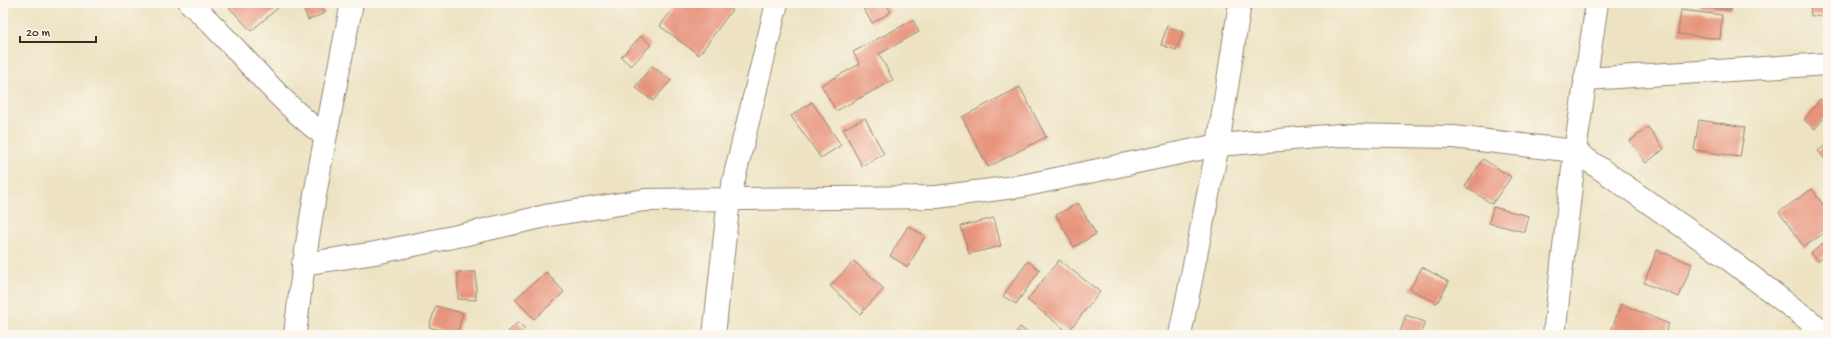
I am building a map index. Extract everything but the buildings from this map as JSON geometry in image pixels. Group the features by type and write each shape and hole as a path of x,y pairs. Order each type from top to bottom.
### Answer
{"street":[{"path":"190,3 269,87 302,119 325,136"},
{"path":"295,335 303,264 325,136 352,3"},
{"path":"714,335 729,199 777,3"},
{"path":"1180,335 1218,145 1240,3"},
{"path":"1554,335 1575,151 1597,3"},
{"path":"1585,79 1828,64"},
{"path":"303,264 382,251 550,215 637,201 937,198 1022,186 1218,145 1340,135 1453,137 1575,151 1718,251 1828,334"}]}
